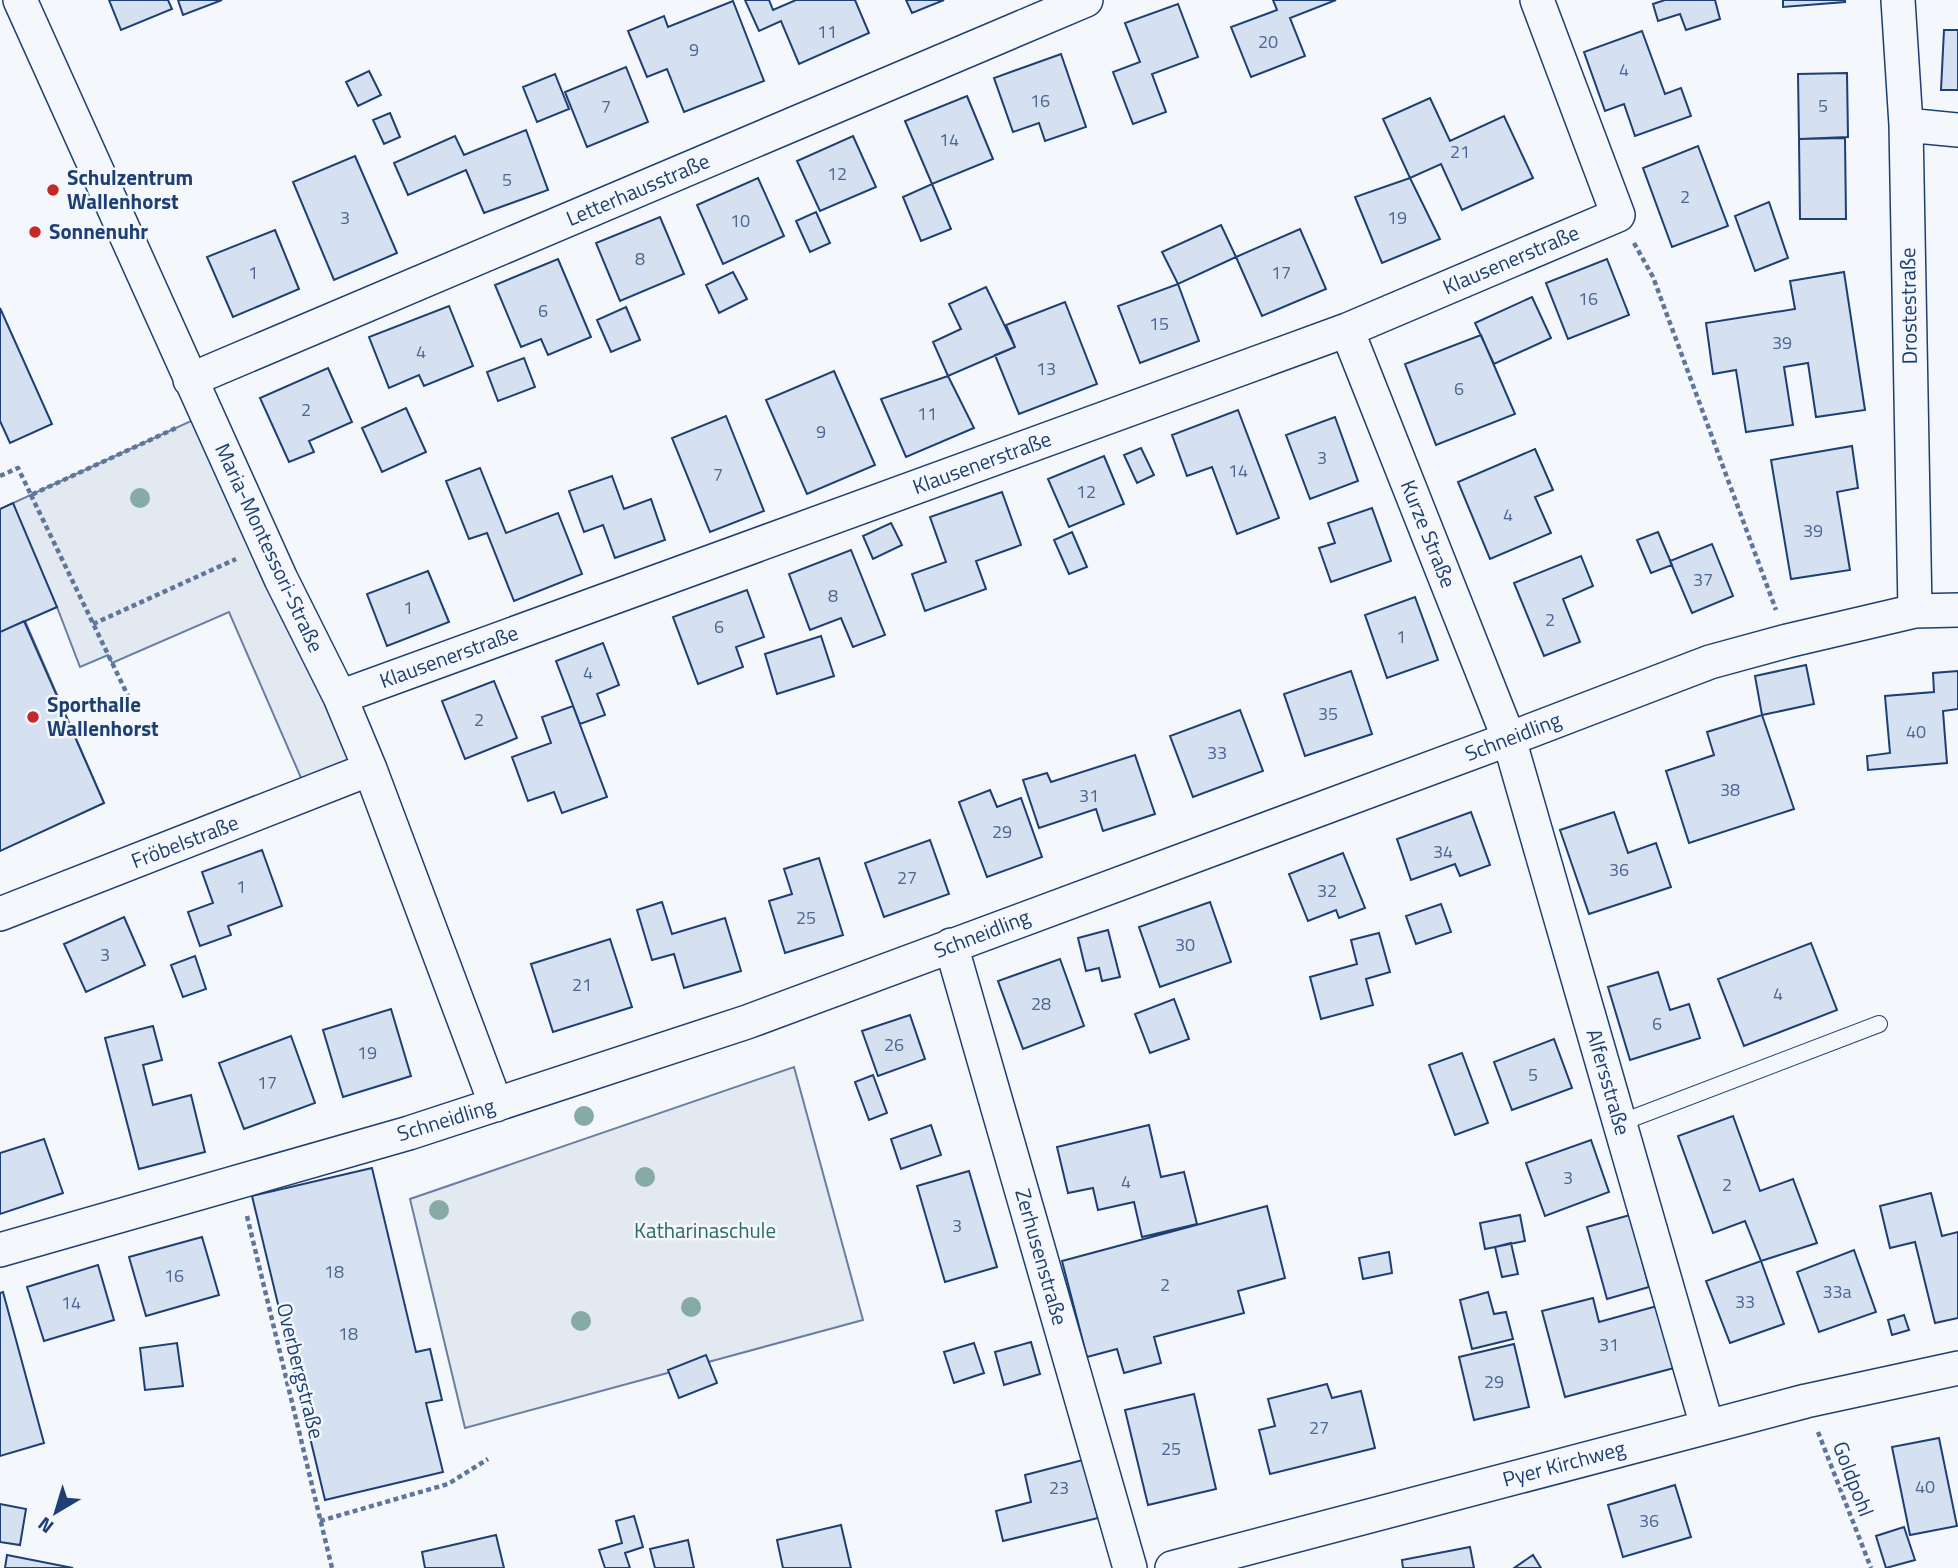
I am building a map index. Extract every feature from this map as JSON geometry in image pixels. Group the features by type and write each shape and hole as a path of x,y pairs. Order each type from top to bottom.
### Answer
{"street":[{"name":"Maria-Montessori-Straße","path":"20,0 190,380 340,697 370,769 496,1105"},
{"name":"Letterhausstraße","path":"190,380 1086,0"},
{"path":"1537,0 1618,215"},
{"name":"Drostestraße","path":"1898,0 1906,125 1914,611"},
{"path":"1906,125 1958,130"},
{"name":"Klausenerstraße","path":"340,697 1348,330 1618,215"},
{"name":"Kurze Straße","path":"1348,330 1509,739"},
{"name":"Schneidling","path":"0,1250 496,1105 747,1022 1710,662 1787,640 1914,611 1958,610"},
{"name":"Alfersstraße","path":"1509,739 1707,1426"},
{"name":"Fröbelstraße","path":"0,914 370,769"},
{"name":"Zerhusenstraße","path":"951,945 1130,1568"},
{"name":"Pyer Kirchweg","path":"1172,1568 1707,1426 1958,1368"}],"lane":[{"path":"1620,1123 1879,1024"}],"path":[{"path":"1618,215 1653,277 1787,640"},
{"path":"31,495 206,414"},
{"path":"0,476 18,468 130,700"},
{"path":"93,624 266,545"},
{"name":"Overbergstraße","path":"238,1181 331,1568"},
{"name":"Goldpohl","path":"1806,1401 1871,1568"},
{"path":"320,1521 448,1484 488,1459"}],"green space":[{"path":"206,414 370,769 308,794 229,612 112,663 108,655 80,667 57,607 25,621 104,803 0,851 0,509"},
{"name":"Katharinaschule","path":"794,1067 863,1320 465,1428 410,1199"}],"building":[{"path":"109,0 168,0 172,9 121,30"},
{"path":"178,0 222,0 183,15"},
{"path":"745,0 769,0 773,10 796,0 855,0 869,33 799,64 781,21 759,31"},
{"path":"906,0 944,0 912,13"},
{"path":"1273,0 1336,0 1290,18 1305,56 1251,77 1231,27 1277,10"},
{"path":"1665,0 1715,0 1720,19 1686,30 1680,14 1658,21 1653,4"},
{"path":"1783,0 1845,0 1845,2 1783,7"},
{"path":"733,1 764,81 684,112 667,69 647,77 628,31 664,16 668,27"},
{"path":"1178,4 1198,57 1152,74 1166,112 1133,124 1113,72 1140,62 1125,23"},
{"path":"1944,30 1958,30 1958,90 1941,90"},
{"path":"1642,31 1665,94 1681,88 1691,116 1635,136 1624,104 1605,111 1584,52"},
{"path":"1061,54 1086,127 1045,141 1039,123 1013,132 994,78"},
{"path":"626,67 648,122 587,147 565,92"},
{"path":"369,71 381,95 358,106 346,82"},
{"path":"1847,73 1848,137 1799,139 1798,74"},
{"path":"555,74 569,109 537,122 523,87"},
{"path":"967,96 993,159 932,184 905,121"},
{"path":"1430,98 1450,141 1504,116 1533,178 1462,210 1441,164 1410,178 1383,119"},
{"path":"390,113 400,137 384,144 373,120"},
{"path":"526,130 548,190 484,213 466,170 408,195 394,163 455,136 464,155"},
{"path":"853,136 876,187 820,211 797,161"},
{"path":"1845,138 1846,219 1800,219 1799,139"},
{"path":"1698,146 1728,226 1672,247 1643,168"},
{"path":"355,156 397,253 334,280 293,182"},
{"path":"758,178 784,236 723,264 697,205"},
{"path":"1410,178 1440,239 1382,263 1355,197"},
{"path":"932,184 951,229 921,241 903,197"},
{"path":"1769,202 1788,258 1755,271 1735,216"},
{"path":"816,212 830,243 810,252 796,221"},
{"path":"660,217 684,274 620,301 596,243"},
{"path":"1221,225 1236,257 1178,284 1162,252"},
{"path":"1300,229 1326,289 1262,316 1236,257"},
{"path":"275,230 299,289 233,317 207,257"},
{"path":"558,259 591,337 548,355 541,339 521,347 495,285"},
{"path":"1607,259 1629,315 1568,339 1546,283"},
{"path":"733,272 747,299 719,313 706,285"},
{"path":"1844,272 1865,410 1816,417 1808,363 1784,367 1793,425 1746,432 1736,370 1713,374 1706,323 1795,309 1790,281"},
{"path":"1178,284 1199,341 1140,363 1118,306"},
{"path":"986,287 1015,347 948,376 933,342 961,329 949,304"},
{"path":"1532,297 1551,338 1494,364 1475,323"},
{"path":"1065,302 1097,384 1019,414 995,355 1015,347 1006,325"},
{"path":"449,306 473,366 424,386 419,375 389,388 369,337"},
{"path":"626,307 640,340 611,352 597,320"},
{"path":"0,308 52,424 10,443 0,421"},
{"path":"1481,335 1515,414 1436,445 1405,364"},
{"path":"524,358 535,387 498,401 487,372"},
{"path":"328,368 352,422 309,441 314,452 289,462 260,398"},
{"path":"834,371 875,465 807,494 766,400"},
{"path":"948,376 974,428 906,457 881,399"},
{"path":"406,408 426,452 382,472 362,428"},
{"path":"1238,410 1279,518 1237,534 1212,467 1187,476 1172,435"},
{"path":"726,416 764,511 710,532 672,438"},
{"path":"1335,417 1358,481 1310,499 1286,435"},
{"path":"1852,446 1858,488 1837,492 1850,570 1791,579 1771,460"},
{"path":"1141,448 1154,475 1137,483 1124,455"},
{"path":"1535,449 1553,490 1535,497 1551,533 1490,559 1458,482"},
{"path":"1104,456 1124,504 1069,527 1048,479"},
{"path":"480,468 506,533 558,513 582,574 514,601 487,533 469,539 446,481"},
{"path":"612,476 624,509 651,499 665,540 615,558 603,525 584,532 569,491"},
{"path":"1002,492 1021,545 976,561 986,589 925,611 912,574 946,562 930,517"},
{"path":"13,503 57,607 0,632 0,509"},
{"path":"1372,508 1391,561 1331,582 1319,548 1335,543 1328,523"},
{"path":"891,523 902,545 873,559 863,536"},
{"path":"1072,532 1087,567 1069,574 1054,540"},
{"path":"1658,532 1672,565 1651,573 1637,540"},
{"path":"1712,544 1733,596 1692,613 1670,561"},
{"path":"851,550 885,635 853,647 841,618 810,630 789,574"},
{"path":"1581,556 1593,586 1563,599 1580,642 1544,656 1514,583"},
{"path":"428,571 449,622 387,646 367,594"},
{"path":"747,590 764,637 736,647 743,667 698,684 673,617"},
{"path":"1415,597 1438,660 1387,678 1365,615"},
{"name":"Sporthalle Wallenhorst","path":"24,621 104,803 0,851 0,632"},
{"path":"821,636 834,676 777,694 765,654"},
{"path":"603,643 619,685 597,694 605,715 580,724 556,661"},
{"path":"1806,665 1814,704 1762,715 1755,676"},
{"path":"1351,671 1372,734 1305,756 1284,694"},
{"path":"1958,671 1958,709 1943,711 1947,763 1868,770 1867,756 1890,753 1885,696 1934,692 1933,673"},
{"path":"494,681 517,738 465,759 442,701"},
{"path":"573,706 607,797 562,813 554,792 528,801 512,757 551,743 542,717"},
{"path":"1240,710 1263,771 1193,797 1170,736"},
{"path":"1762,715 1794,809 1689,843 1666,771 1714,755 1707,732"},
{"path":"1135,755 1155,814 1103,831 1096,809 1039,828 1023,780 1047,773 1051,782"},
{"path":"990,790 997,807 1021,798 1042,857 987,877 959,802"},
{"path":"1471,812 1490,865 1460,876 1455,864 1411,880 1397,839"},
{"path":"1614,812 1628,853 1656,843 1671,887 1589,914 1560,830"},
{"path":"930,840 949,894 884,917 865,863"},
{"path":"262,850 282,906 228,926 231,935 200,946 188,912 213,903 202,872"},
{"path":"1343,853 1365,908 1339,918 1336,910 1308,921 1289,874"},
{"path":"819,858 843,935 785,953 769,901 792,894 784,869"},
{"path":"662,902 672,934 725,918 741,971 684,988 674,954 652,960 637,910"},
{"path":"1210,902 1231,962 1160,987 1139,927"},
{"path":"1441,904 1451,932 1416,944 1406,916"},
{"path":"124,917 145,965 86,992 64,944"},
{"path":"1108,930 1120,977 1102,981 1099,968 1086,971 1078,938"},
{"path":"1379,933 1390,972 1366,979 1373,1005 1321,1019 1310,977 1357,964 1351,940"},
{"path":"610,939 632,1007 553,1032 531,964"},
{"path":"1811,943 1837,1010 1744,1046 1718,979"},
{"path":"195,956 206,989 183,997 171,965"},
{"path":"1060,959 1084,1026 1023,1049 998,981"},
{"path":"1658,972 1670,1010 1689,1004 1700,1038 1630,1060 1608,987"},
{"path":"1174,999 1189,1039 1150,1053 1135,1014"},
{"path":"391,1009 411,1076 343,1097 323,1030"},
{"path":"910,1015 925,1059 878,1076 862,1031"},
{"path":"153,1026 162,1060 143,1065 153,1105 191,1095 205,1152 139,1169 105,1038"},
{"path":"291,1036 315,1103 244,1129 219,1063"},
{"path":"1554,1039 1572,1088 1512,1110 1494,1062"},
{"path":"1462,1053 1488,1123 1455,1135 1429,1065"},
{"path":"873,1075 887,1113 869,1120 855,1082"},
{"path":"1733,1116 1760,1191 1793,1179 1817,1243 1761,1261 1745,1221 1713,1233 1678,1136"},
{"path":"931,1125 941,1155 901,1169 891,1139"},
{"path":"1149,1125 1161,1177 1184,1172 1197,1224 1142,1237 1134,1202 1098,1210 1093,1188 1068,1193 1057,1147"},
{"path":"44,1139 63,1193 0,1214 0,1153"},
{"path":"1591,1140 1609,1192 1545,1216 1526,1163"},
{"path":"372,1168 416,1352 430,1349 442,1400 426,1403 443,1472 325,1500 252,1196"},
{"path":"969,1171 997,1267 945,1282 917,1186"},
{"path":"1931,1193 1942,1236 1958,1232 1958,1318 1935,1323 1915,1242 1890,1248 1880,1206"},
{"path":"1267,1206 1285,1278 1238,1291 1244,1313 1154,1337 1161,1363 1124,1373 1117,1349 1087,1357 1062,1261"},
{"path":"1520,1215 1525,1241 1485,1249 1480,1223"},
{"path":"1630,1215 1649,1287 1607,1299 1587,1227"},
{"path":"202,1237 219,1295 146,1316 129,1257"},
{"path":"1511,1243 1518,1274 1502,1277 1495,1247"},
{"path":"1854,1250 1876,1312 1819,1332 1797,1272"},
{"path":"1389,1252 1392,1273 1363,1279 1359,1258"},
{"path":"1761,1261 1784,1324 1730,1343 1706,1281"},
{"path":"98,1265 114,1320 44,1341 27,1287"},
{"path":"3,1292 44,1443 0,1456 0,1293"},
{"path":"1488,1292 1494,1314 1506,1312 1513,1339 1472,1349 1460,1300"},
{"path":"1593,1298 1599,1322 1657,1306 1674,1368 1565,1397 1542,1311"},
{"path":"1904,1315 1909,1330 1892,1335 1888,1320"},
{"path":"1031,1342 1040,1374 1004,1385 995,1352"},
{"path":"177,1343 183,1386 145,1390 140,1348"},
{"path":"974,1343 984,1373 954,1383 944,1352"},
{"path":"1514,1344 1529,1407 1474,1420 1459,1357"},
{"path":"706,1355 717,1383 679,1398 668,1370"},
{"path":"1327,1384 1332,1398 1361,1391 1375,1448 1270,1474 1259,1430 1275,1426 1268,1399"},
{"path":"1194,1394 1216,1489 1148,1505 1125,1410"},
{"path":"1939,1438 1957,1526 1910,1535 1892,1447"},
{"path":"1083,1460 1098,1518 1003,1541 996,1511 1031,1502 1025,1475"},
{"path":"1675,1485 1691,1537 1623,1557 1608,1505"},
{"path":"0,1504 26,1509 20,1545 0,1542"},
{"path":"634,1516 643,1547 625,1553 630,1568 605,1568 599,1550 622,1543 616,1521"},
{"path":"841,1525 851,1568 783,1568 777,1540"},
{"path":"1904,1527 1915,1560 1886,1568 1876,1536"},
{"path":"496,1535 504,1568 425,1568 422,1552"},
{"path":"688,1540 694,1568 655,1568 650,1549"},
{"path":"1470,1547 1474,1568 1403,1568 1402,1560"},
{"path":"7,1555 73,1568 5,1568"},
{"path":"1533,1555 1541,1568 1514,1568"}],"place":[{"name":"Schulzentrum Wallenhorst","path":"53,190"},
{"name":"Sonnenuhr","path":"35,232"},
{"name":"Sporthalle Wallenhorst","path":"33,717"}]}
